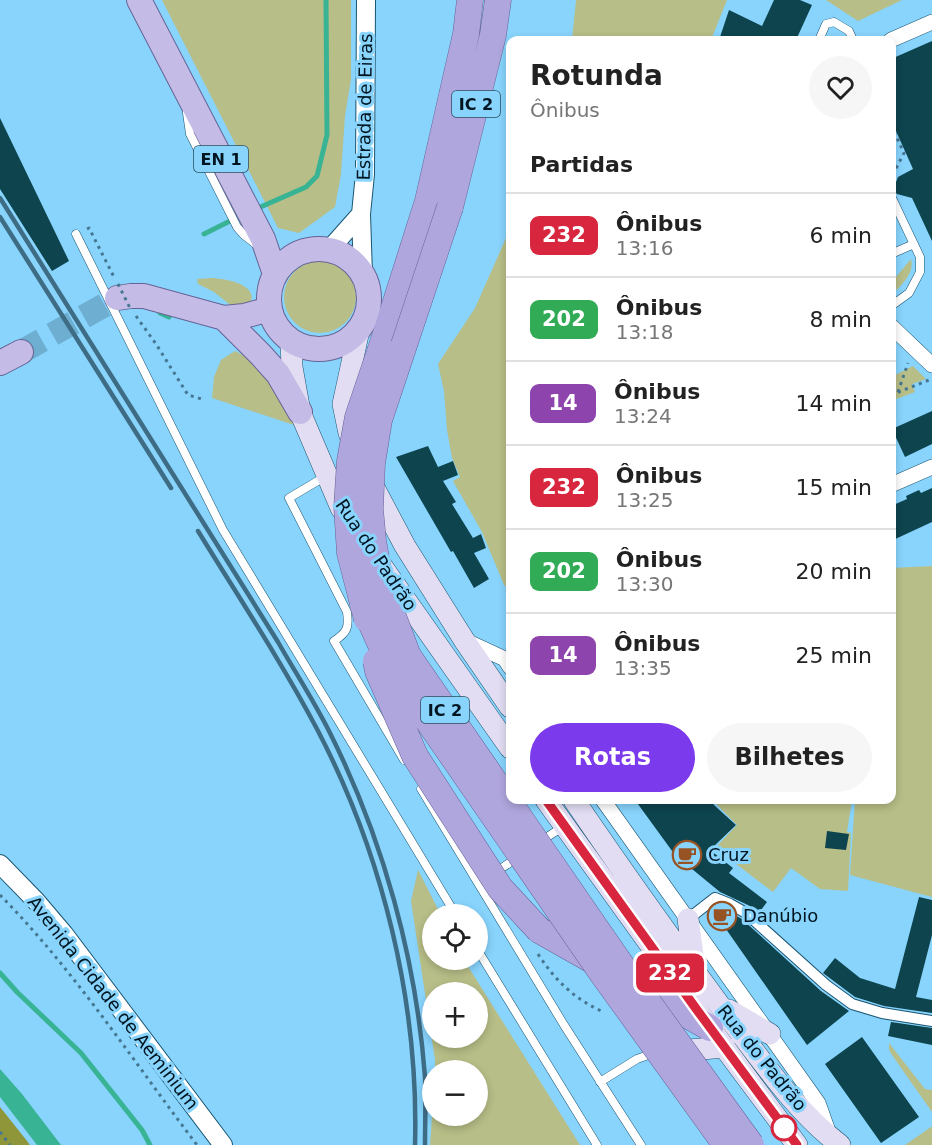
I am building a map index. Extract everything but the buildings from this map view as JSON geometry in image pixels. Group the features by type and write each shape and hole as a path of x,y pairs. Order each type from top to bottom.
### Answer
{"highway":[{"name":"IC 2","path":"470,0 439,204 358,417 350,461 347,507 350,553 363,605 391,667 602,973 726,1145"},
{"name":"IC 2","path":"498,0 493,35 439,204 377,431 372,463 370,509 378,570 408,656 506,798"},
{"path":"363,605 378,671 415,756 500,888 539,930 718,1026"},
{"name":"IC 2","path":"510,804 619,962 751,1145"}],"main road":[{"name":"EN 1","path":"139,0 261,246"},
{"path":"261,246 294,257"},
{"path":"122,297 144,296 231,325 287,337 305,347 320,349 334,347 348,340 359,330 366,317 369,303 368,288 363,275 354,263 343,255 329,250 315,250 294,257 283,265 261,246"},
{"path":"261,246 271,284 268,296 270,309 275,322 287,337"},
{"path":"231,325 244,316 270,309"},
{"path":"231,325 278,374 300,412"},
{"name":"Rua do Padrão","path":"359,330 343,404 348,433 396,530 464,640 506,701"},
{"name":"Rua do Padrão","path":"287,337 300,412 341,508 506,742"},
{"path":"0,363 21,352"},
{"name":"Rua do Padrão","path":"549,804 718,1026 797,1145"},
{"name":"Rua do Padrão","path":"576,804 696,974 718,1026 835,1141"},
{"path":"688,919 696,974"},
{"path":"677,1051 718,1026 770,1034"}],"street":[{"name":"Estrada de Eiras","path":"363,275 361,214 365,174 366,0"},
{"path":"896,38 932,22"},
{"path":"329,250 361,214"},
{"path":"896,331 932,365"},
{"path":"896,483 932,466"},
{"path":"464,640 506,661"},
{"name":"Rua do Padrão","path":"606,804 818,1103 835,1141"},
{"name":"Avenida Cidade de Aeminium","path":"0,864 64,934 223,1145"},
{"path":"688,919 715,898 730,904 746,913 826,986 852,1004 882,1013 932,1021"}],"lane":[{"path":"821,36 826,24 834,22 849,31 851,36"},
{"path":"896,206 920,256 920,272 909,293 896,302"},
{"path":"76,234 223,530 449,904"},
{"path":"896,252 914,244"},
{"path":"327,476 289,498 347,612 349,625 343,636 334,641 407,765"},
{"path":"418,784 478,885 641,1145"},
{"path":"478,885 564,826"},
{"path":"488,967 597,1145"},
{"path":"600,1082 637,1059 654,1053 677,1051 744,1145"}],"path":[{"path":"896,136 904,153 896,168"},
{"path":"88,228 122,297 156,344 188,395 206,400"},
{"path":"898,392 909,360"},
{"path":"898,392 932,379"},
{"path":"0,896 64,966 197,1145"},
{"path":"0,1132 10,1145"}],"shaded area":[{"path":"162,0 351,0 351,79 345,116 341,174 335,207 299,233 278,228"},
{"path":"576,0 727,0 713,36 572,36"},
{"path":"826,0 902,0 858,21"},
{"path":"506,238 506,587 482,532 453,481 460,477 452,458 444,391 438,364 475,308"},
{"path":"911,259 909,274 896,290 896,277"},
{"path":"320,261 340,267 350,277 356,297 350,317 340,327 320,333 300,327 290,317 284,297 290,277 300,267"},
{"path":"212,278 234,282 247,288 251,293 248,307 234,308 214,292 198,284 197,279"},
{"path":"235,351 245,356 273,379 294,425 212,398 214,377 221,360"},
{"path":"913,366 926,379 912,384 915,392 896,399 896,374"},
{"path":"932,566 932,897 850,875 855,804 896,804 896,568"},
{"path":"716,804 851,804 847,832 851,833 848,891 820,889 791,868 773,892 715,848 737,825"},
{"path":"418,870 435,904 422,904 422,970 470,970 478,982 423,982 411,901"},
{"path":"488,998 580,1145 430,1145 431,1126 488,1126 488,1060 435,1060 433,1048 488,1048"},
{"path":"889,1043 925,1089 932,1090 932,1112 892,1055"},
{"path":"0,1069 61,1145 37,1145 0,1097"},
{"path":"0,1107 27,1141 30,1145 0,1145"},
{"path":"931,1127 932,1145 905,1145"}],"waterway":[{"path":"256,209 306,187 317,176 327,135 326,0"},
{"path":"204,234 234,219"},
{"path":"160,313 169,317 170,313"},
{"path":"0,973 81,1053 142,1130 150,1145"}],"tunnel":[{"path":"21,352 117,298"}],"railway":[{"path":"0,198 278,642 324,721 349,773 381,857 394,900 414,988 425,1077 425,1145"},
{"path":"0,217 171,488"},
{"path":"198,531 317,729 361,827 392,931 403,984 411,1038 415,1092 415,1145"}],"bus line":[{"name":"232","path":"549,804 797,1145"}],"place":[{"name":"Cruz","path":"687,855"},
{"name":"Danúbio","path":"722,916"}]}
